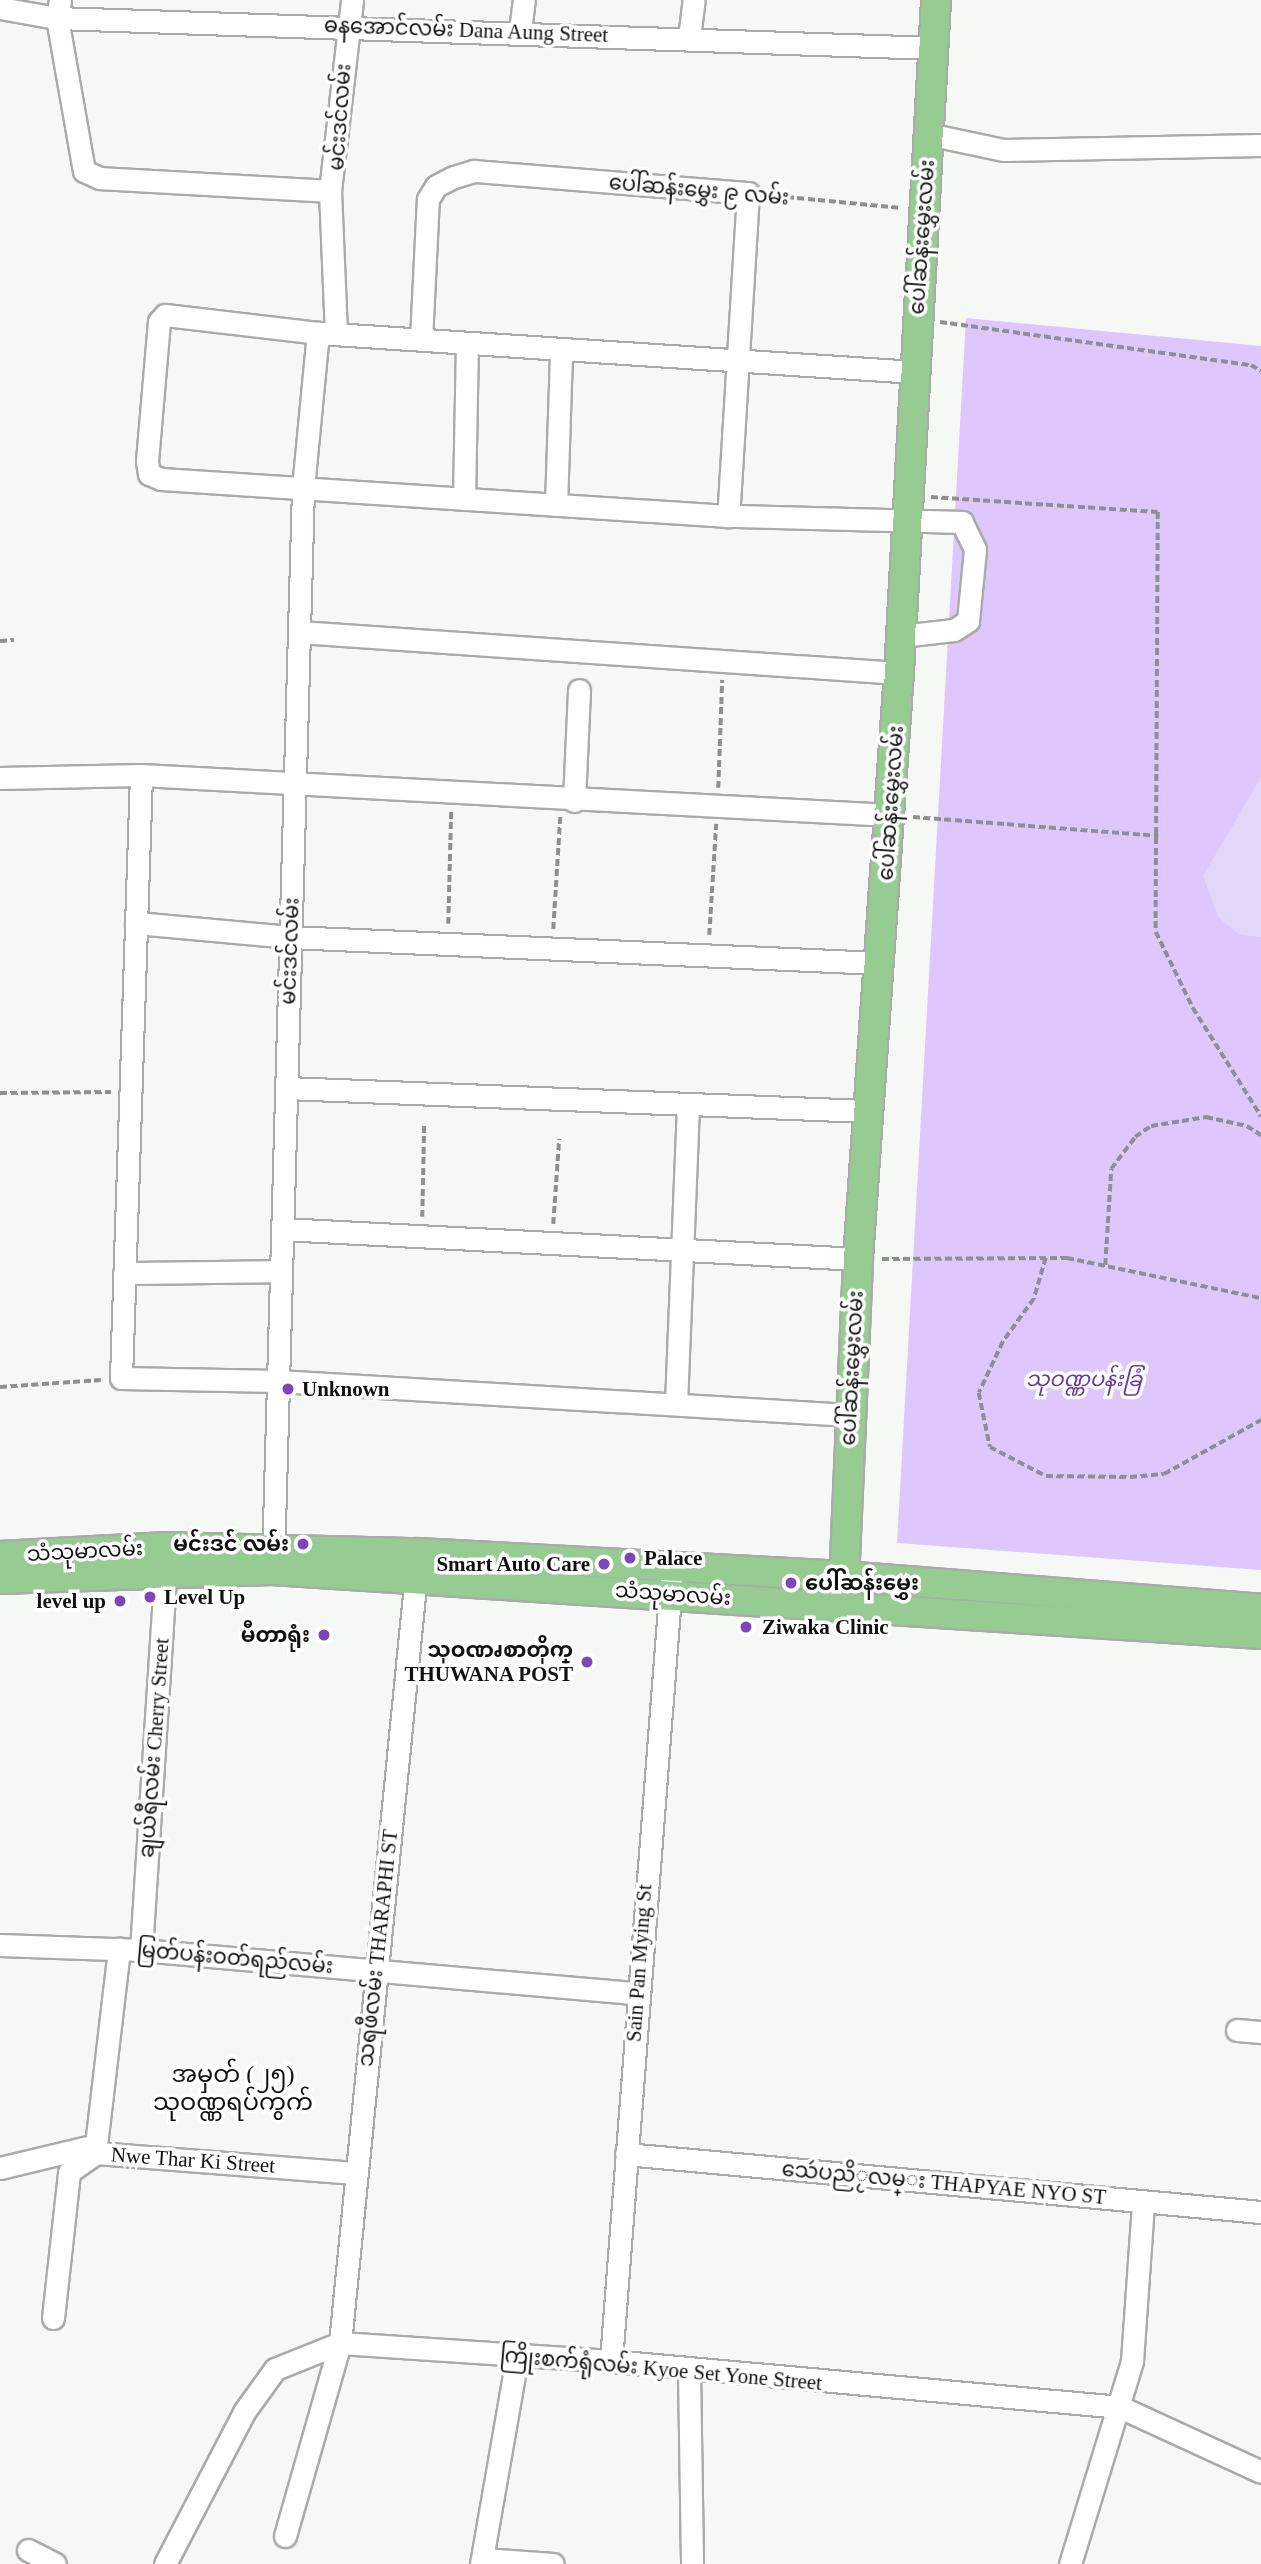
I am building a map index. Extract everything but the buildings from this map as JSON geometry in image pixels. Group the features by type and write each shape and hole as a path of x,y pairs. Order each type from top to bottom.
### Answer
{"main road":[{"name":"ပေါ်ဆန်းမွှေးလမ်း","path":"843,1605 849,1415 866,1111 900,673 936,0"},
{"name":"သံသုမာလမ်း","path":"0,1556 273,1559 417,1565 671,1566 844,1576 1261,1609"},
{"name":"သံသုမာလမ်း","path":"0,1578 166,1559"},
{"name":"သံသုမာလမ်း","path":"417,1565 670,1594 1261,1634"}],"street":[{"name":"မင်းဒင်လမ်း","path":"273,1559 303,488 327,333 330,191 352,0"},
{"path":"520,31 524,0"},
{"path":"689,38 694,0"},
{"name":"ဓနအောင်လမ်း Dana Aung Street","path":"0,8 347,26 932,48"},
{"path":"58,9 84,171 100,178 330,191"},
{"path":"929,134 1003,150 1261,145"},
{"name":"ပေါ်ဆန်းမွှေး ၉ လမ်း","path":"421,340 428,199 436,186 474,171 748,194"},
{"path":"728,516 735,362 748,194"},
{"path":"901,636 954,630 968,621 975,549 962,522 907,509 728,516 303,488 149,474 159,322 165,315 327,333 561,351 914,372"},
{"path":"464,499 467,343"},
{"path":"556,505 561,351"},
{"path":"299,632 900,673"},
{"path":"568,801 579,690"},
{"path":"141,775 121,1378 278,1381 849,1415"},
{"path":"0,778 141,775 568,801 891,815"},
{"path":"136,923 290,937 878,963"},
{"path":"286,1087 866,1111"},
{"path":"676,1404 680,1251 688,1105"},
{"path":"282,1228 858,1259"},
{"path":"124,1273 281,1271"},
{"name":"ချယ်ရီလမ်း Cherry Street","path":"141,1950 166,1559"},
{"name":"သရဖီလမ်း THARAPHI ST","path":"285,2536 340,2343 417,1565"},
{"name":"Sain Pan Mying St","path":"611,2361 636,1993 671,1566"},
{"name":"မြတ်ပန်းဝတ်ရည်လမ်း","path":"0,1945 119,1948 636,1993"},
{"path":"53,2318 69,2172 96,2149 119,1948"},
{"path":"1237,2030 1261,2032"},
{"name":"Nwe Thar Ki Street","path":"0,2168 96,2149 355,2173"},
{"name":"သေဴပညိႂလမ္း THAPYAE NYO ST","path":"626,2154 1261,2212"},
{"path":"1069,2564 1132,2361 1143,2202"},
{"name":"ကြိုးစက်ရုံလမ်း Kyoe Set Yone Street","path":"165,2564 244,2412 275,2370 340,2343 517,2357 611,2361 1119,2407 1261,2472"},
{"path":"517,2357 482,2561 553,2564"},
{"path":"689,2370 692,2564"},
{"path":"28,2550 55,2564"}],"path":[{"name":"ပေါ်ဆန်းမွှေး ၉ လမ်း","path":"748,194 924,210"},
{"path":"917,319 1261,371"},
{"path":"907,509 1158,512 1156,932 1193,1008 1261,1116"},
{"path":"0,641 14,640"},
{"path":"707,955 723,661"},
{"path":"448,944 451,794"},
{"path":"551,948 568,801"},
{"path":"891,815 1158,836"},
{"path":"0,1093 130,1092"},
{"path":"1105,1266 1111,1169 1135,1137 1151,1126 1206,1117 1247,1126 1261,1135"},
{"path":"422,1236 424,1124"},
{"path":"552,1244 559,1139"},
{"path":"1046,1258 1045,1273 1026,1317 1003,1342 979,1393 990,1447 1046,1476 1130,1477 1164,1474 1261,1420"},
{"path":"858,1259 1046,1258 1105,1266 1261,1298"},
{"path":"0,1387 121,1378"}],"green space":[{"name":"သုဝဏ္ဏပန်းခြံ","path":"966,318 1261,346 1261,1570 897,1543"}],"shaded area":[{"path":"1261,777 1261,937 1240,935 1218,917 1203,876"}],"place":[{"name":"Unknown","path":"288,1389"},
{"name":"မင်းဒင် လမ်း","path":"303,1544"},
{"name":"Palace","path":"630,1558"},
{"name":"Smart Auto Care","path":"604,1564"},
{"name":"ပေါ်ဆန်းမွှေး","path":"791,1583"},
{"name":"Level Up","path":"150,1597"},
{"name":"level up","path":"120,1601"},
{"name":"Ziwaka Clinic","path":"746,1627"},
{"name":"မီတာရုံး","path":"324,1635"},
{"name":"သုဝဏၧစာတိုက္ THUWANA POST","path":"587,1662"}],"district":[{"name":"အမှတ် (၂၅) သုဝဏ္ဏရပ်ကွက်","path":"233,2089"}]}
